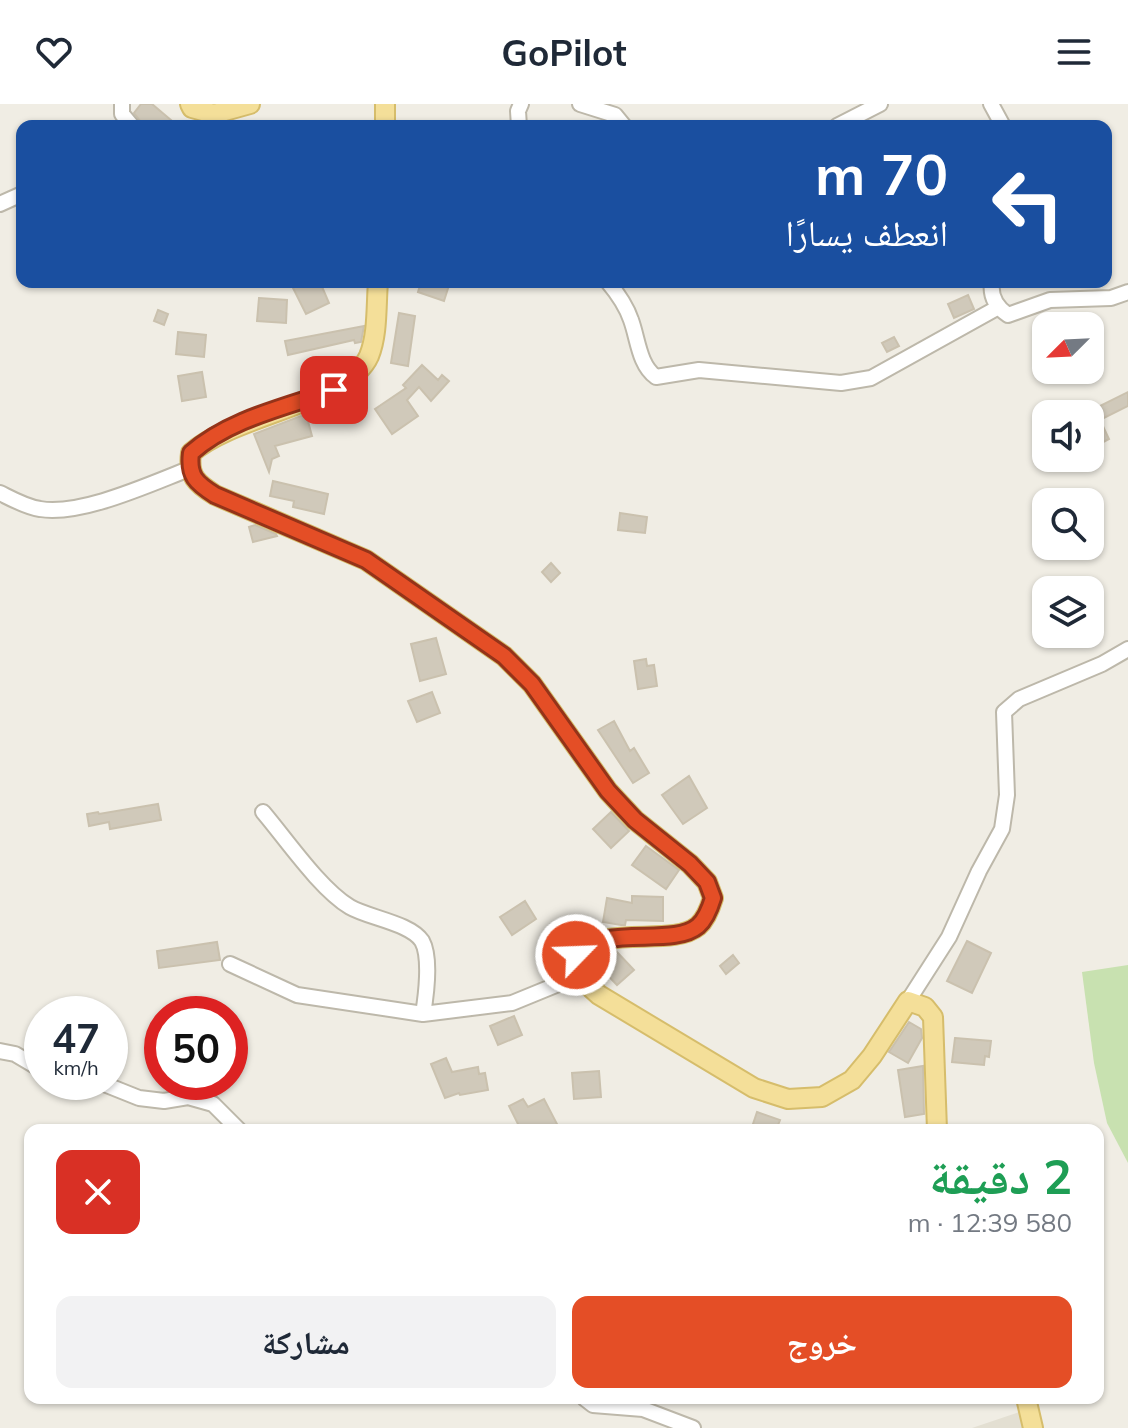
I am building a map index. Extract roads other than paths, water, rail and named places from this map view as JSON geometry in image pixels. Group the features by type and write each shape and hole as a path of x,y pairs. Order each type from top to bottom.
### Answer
{"main road":[{"path":"190,104 192,108 214,114 250,104"},
{"path":"378,288 369,357 356,374 334,390 242,422 207,439 191,453 189,469 197,484 215,495 366,560 504,656 532,684 608,791 635,820 690,864 707,882 713,898 707,914 697,927 681,933 598,940 582,947 576,955 578,976 599,995 754,1088 788,1099 822,1097 852,1080 872,1056 908,1001 925,1007 933,1017 937,1124"},
{"path":"1027,1404 1033,1428"}],"street":[{"path":"580,104 615,115 619,120"},
{"path":"849,120 880,104"},
{"path":"613,288 631,318 647,371 656,377 699,370 841,383 871,378 997,308"},
{"path":"991,288 997,308 1008,315 1050,300 1111,298 1128,292"},
{"path":"0,493 41,509 78,507 189,469"},
{"path":"908,1001 949,937 1002,829 1007,795 1004,712 1019,699 1102,664 1128,649"},
{"path":"263,812 340,899 363,914 410,931 423,943 427,972 423,1014"},
{"path":"230,964 297,995 423,1014 512,1003 578,976"},
{"path":"0,1051 24,1059"},
{"path":"128,1094 164,1101 188,1097 213,1104 233,1124"},
{"path":"592,1404 643,1409 693,1428"}]}
